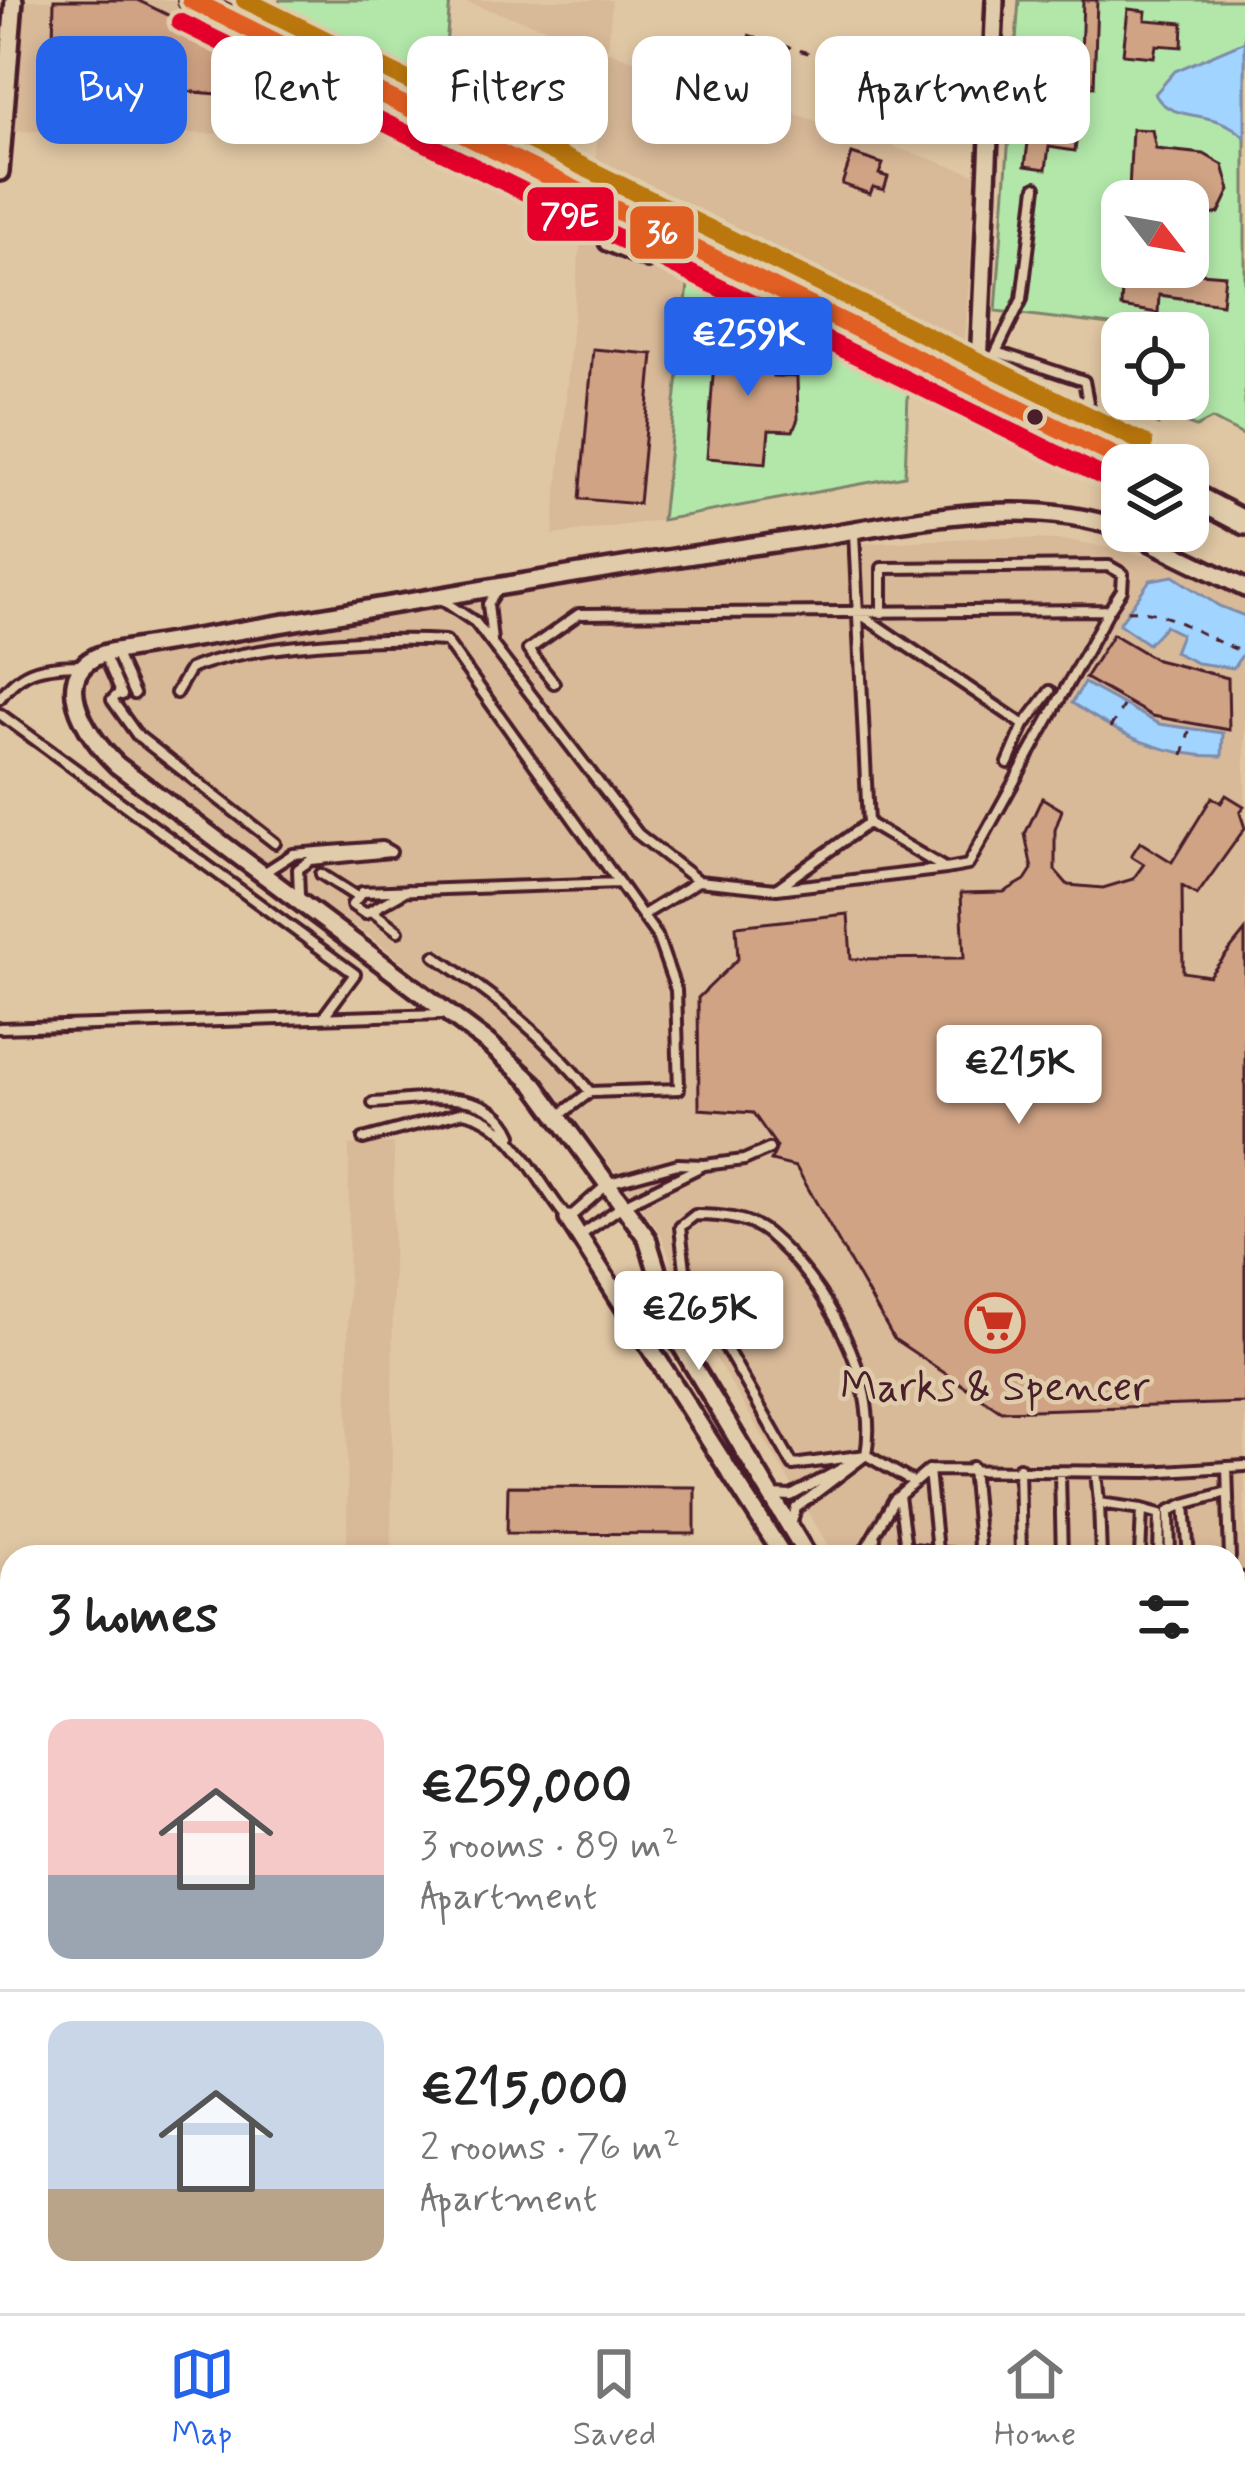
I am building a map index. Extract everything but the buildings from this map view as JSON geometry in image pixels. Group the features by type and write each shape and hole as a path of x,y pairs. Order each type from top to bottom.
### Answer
{"street":[{"path":"0,172 14,0"},
{"path":"191,0 407,102"},
{"path":"994,36 995,0"},
{"path":"492,144 588,199 1101,449"},
{"path":"978,390 989,144"},
{"path":"1209,504 1245,523"},
{"path":"801,1545 679,1342 647,1238 560,1115 518,1070 450,1014 91,740 74,699 86,664 109,653 435,596 1006,512 1080,516 1101,523"},
{"path":"1171,552 1245,588"},
{"path":"568,1219 776,1545"}],"lane":[{"path":"532,144 555,156 559,167"},
{"path":"978,390 1027,280 1036,187"},
{"path":"588,199 604,245 646,263 682,246"},
{"path":"997,352 1084,381 1096,446"},
{"path":"854,531 868,823"},
{"path":"435,596 475,622 493,643 638,834 698,881 776,889 968,865 1122,590 1123,574 1109,566 882,568 882,613"},
{"path":"493,643 488,604 499,587"},
{"path":"554,683 528,650 579,614 1109,610"},
{"path":"859,614 1024,725"},
{"path":"176,693 190,669 222,658 355,643 446,641 645,914 674,976 679,1089 590,1092 560,1115"},
{"path":"109,653 134,694"},
{"path":"109,653 119,695 112,700 137,735 275,843"},
{"path":"0,698 16,676 43,666 86,664"},
{"path":"1008,763 1024,725 1050,691"},
{"path":"0,714 355,974 324,1016"},
{"path":"868,823 946,869"},
{"path":"776,889 868,823"},
{"path":"264,873 293,854 382,847 391,851 311,860 298,869 294,886 302,901"},
{"path":"321,874 354,896 621,883"},
{"path":"645,914 698,881"},
{"path":"373,912 386,898 406,890"},
{"path":"354,896 357,911 373,912 398,931"},
{"path":"435,956 517,1013 590,1092"},
{"path":"0,1028 450,1014"},
{"path":"373,1103 469,1101 500,1114 515,1144 568,1219 609,1183 678,1164 744,1160 770,1149"},
{"path":"363,1138 463,1112 479,1114 515,1144"},
{"path":"580,1236 625,1204 704,1165"},
{"path":"791,1527 796,1508 866,1455 871,1426 859,1374 821,1294 765,1231 746,1222 695,1215 680,1227 686,1278 793,1465 866,1455 911,1481"},
{"path":"772,1496 791,1496 866,1455"},
{"path":"869,1545 899,1495 929,1470 1019,1467 1060,1473 1245,1466"},
{"path":"971,1467 978,1545"},
{"path":"1019,1467 1021,1545"},
{"path":"1227,1467 1229,1545"},
{"path":"929,1470 936,1545"},
{"path":"1096,1471 1101,1545"},
{"path":"1060,1473 1062,1545"},
{"path":"1099,1503 1165,1512 1227,1492"},
{"path":"899,1495 906,1545"},
{"path":"1185,1504 1188,1545"},
{"path":"1140,1545 1142,1509"},
{"path":"1161,1545 1165,1512"},
{"path":"1165,1512 1169,1545"},
{"path":"874,1545 875,1536"}],"path":[{"path":"748,35 815,55"},
{"path":"1127,610 1159,612 1211,642 1244,652"},
{"path":"1110,728 1123,706"},
{"path":"1183,755 1189,731"}],"shaded area":[{"path":"20,0 177,0 248,36 211,36 211,134 187,133 187,36 36,36 36,131 9,131"},
{"path":"458,0 612,0 608,48 608,36 570,36"},
{"path":"608,51 632,59 632,144 791,144 791,112 815,121 815,144 885,144 975,174 963,374 592,191 597,144 608,144"},
{"path":"383,104 407,116 407,136 383,136"},
{"path":"576,201 691,258 662,520 553,535 583,213"},
{"path":"990,537 1074,541 1101,546 1101,552 1158,558 1245,600 1245,1545 828,1545 697,1327 661,1234 543,1075 371,937 102,760 71,723 65,702 72,669 94,649 593,558"},
{"path":"394,1143 391,1545 347,1545 349,1145"}],"green space":[{"path":"280,0 450,0 447,36 407,36 407,98 383,86 383,36 283,36 267,28"},
{"path":"1019,0 1245,0 1245,436 1212,419 1196,427 1177,420 1209,420 1209,312 1101,312 1101,324 996,311 1008,144 1090,144 1090,36 1016,36"},
{"path":"691,258 909,367 905,476 662,520"}],"water":[{"path":"1245,41 1245,138 1221,122 1172,109 1155,94 1175,71"},
{"path":"1173,576 1219,606 1245,616 1245,651 1233,668 1197,663 1174,652 1181,634 1165,626 1148,644 1119,624 1150,580"},
{"path":"1084,683 1159,724 1223,733 1222,756 1161,748 1107,725 1072,703"}],"transit line":[{"name":"36","path":"191,0 1101,449"},
{"path":"245,0 1144,443"},
{"name":"79Ε","path":"180,22 1101,476"}],"place":[{"name":"Marks & Spencer","path":"995,1323"}]}
